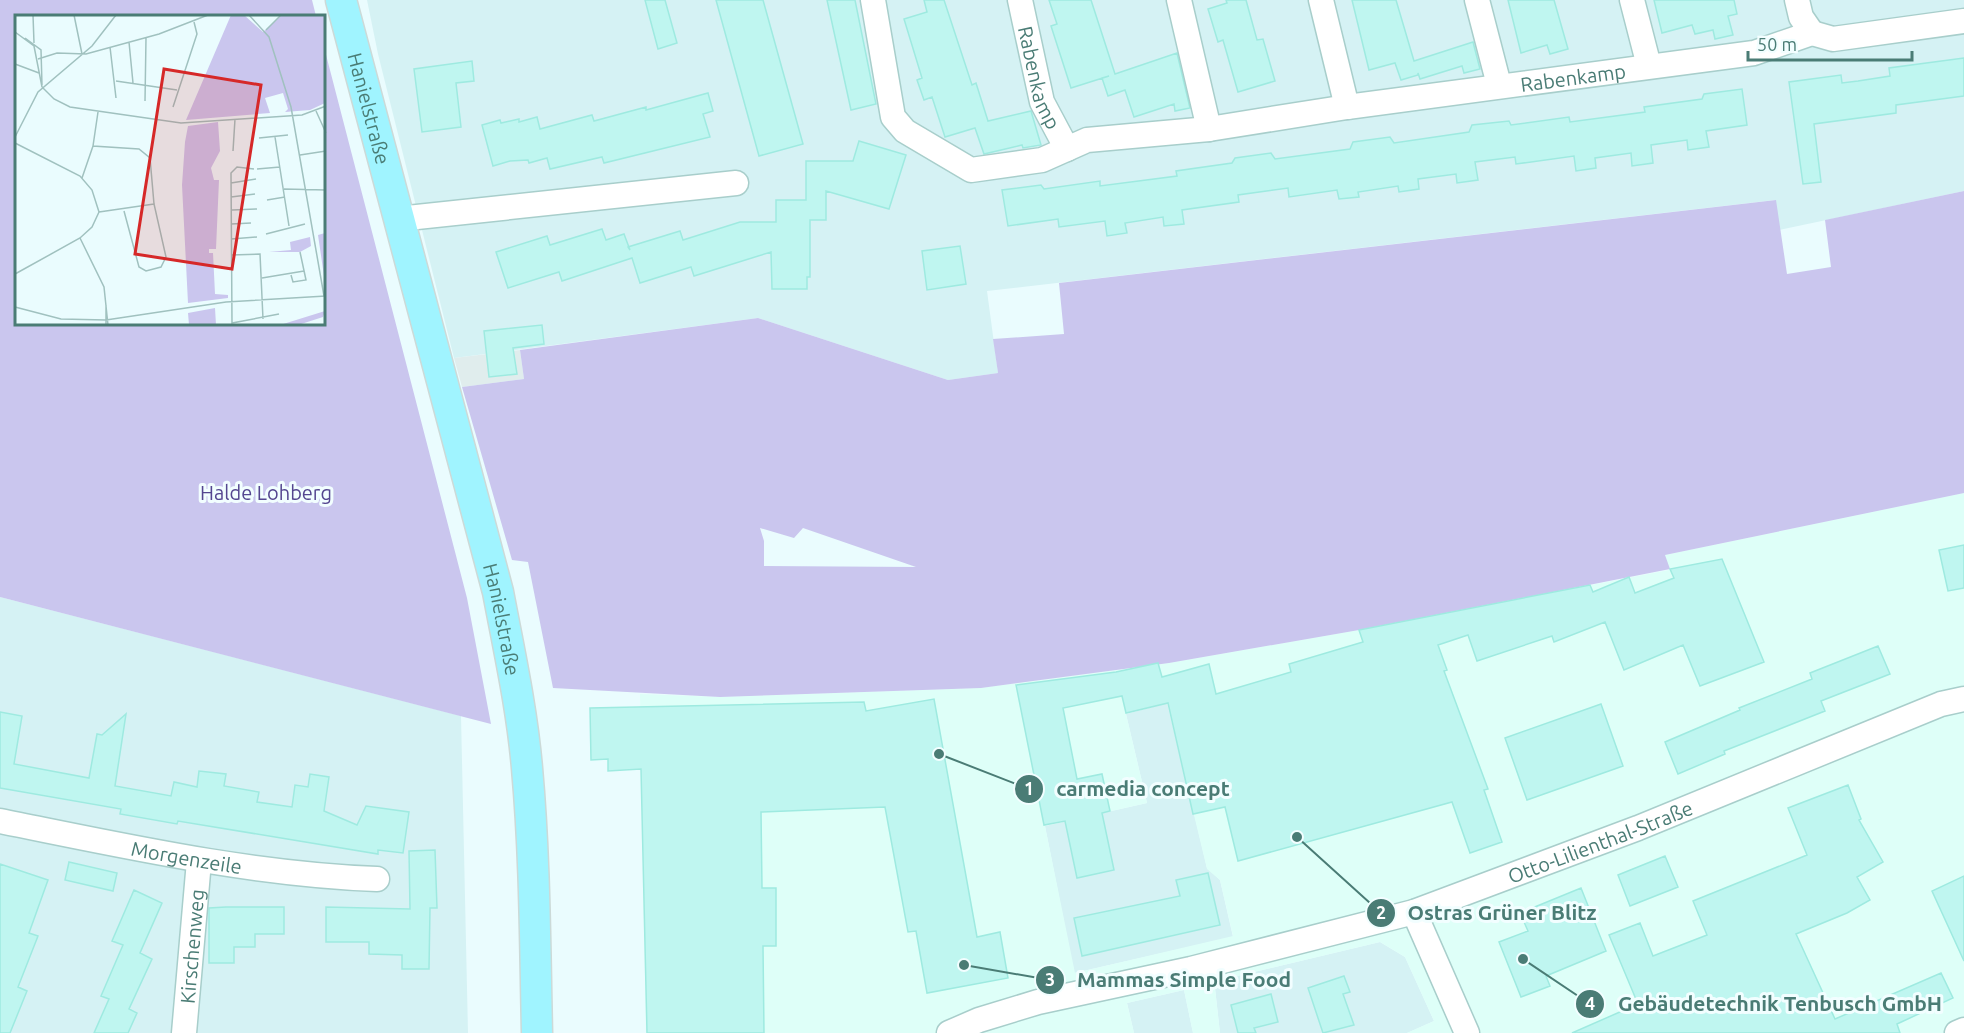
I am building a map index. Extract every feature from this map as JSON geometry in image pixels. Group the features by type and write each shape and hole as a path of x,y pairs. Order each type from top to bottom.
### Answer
{"main road":[{"name":"Hanielstraße","path":"341,0 498,592 527,766 534,878 537,1033"}],"street":[{"name":"Rabenkamp","path":"873,0 893,117 905,130 971,170 1042,160 1087,140 1209,129 1347,106 1754,53 1812,33 1833,39 1964,21"},
{"name":"Rabenkamp","path":"1020,0 1042,102 1067,149"},
{"path":"1179,0 1209,129"},
{"path":"1321,0 1347,106"},
{"name":"Rabenkamp","path":"1477,0 1499,85"},
{"name":"Rabenkamp","path":"1632,0 1649,66"},
{"path":"1797,0 1801,17 1812,33"},
{"path":"398,219 736,183"},
{"name":"Otto-Lilienthal-Straße","path":"949,1033 979,1020 1038,1002 1201,966 1414,912 1638,828 1941,704 1964,699"},
{"name":"Morgenzeile","path":"0,821 199,861 323,877 377,879"},
{"name":"Kirschenweg","path":"184,1033 199,861"},
{"path":"1414,912 1467,1033"},
{"path":"1957,1033 1964,1030"}],"shaded area":[{"path":"367,0 1964,0 1964,191 1779,230 1775,200 987,291 998,373 948,380 758,318 454,358 378,54"},
{"path":"520,350 524,379 462,387 454,358"},
{"path":"1964,493 1964,1033 1407,1033 1434,1021 1405,957 1380,942 1220,980 1215,988 1220,1033 1193,1033 1184,990 1127,1003 1134,1033 646,1033 640,694 720,697 980,688 1169,663 1359,630 1669,570 1665,555","holes":["1167,703 1207,869 1220,880 1233,936 1075,973 1045,826 1147,803 1126,714"]},
{"path":"0,597 461,716 468,1033 0,1033"},
{"path":"1168,703 1207,868 1220,880 1233,937 1074,973 1045,826 1147,803 1126,714"},
{"path":"1380,942 1405,957 1434,1021 1407,1033 1220,1033 1215,988 1220,980"},
{"path":"1184,990 1193,1033 1134,1033 1127,1003"}],"green space":[{"name":"Halde Lohberg","path":"0,0 312,0 316,15 15,15 15,326 326,326 326,55 467,598 491,724 0,597"},
{"path":"1964,191 1964,493 1665,555 1670,569 1359,630 1169,663 981,688 720,697 553,688 528,562 512,560 462,387 524,379 520,350 758,318 948,380 998,373 993,339 1064,334 1059,283 1776,200 1787,274 1831,267 1825,220","holes":["760,528 794,538 803,528 916,567 764,566 764,541"]}],"building":[{"path":"645,0 665,0 677,43 658,49"},
{"path":"716,0 763,0 803,144 759,156"},
{"path":"827,0 855,0 876,104 851,110"},
{"path":"924,0 944,0 972,85 976,83 988,121 1031,111 1041,145 1023,148 1022,145 984,154 975,128 945,137 932,97 924,100 917,80 922,78 904,19 927,12"},
{"path":"1049,0 1091,0 1115,74 1177,53 1190,108 1175,111 1174,104 1134,117 1125,90 1108,96 1102,78 1071,88 1051,26 1057,24"},
{"path":"1226,0 1246,0 1257,40 1263,39 1275,81 1238,92 1223,40 1218,42 1208,9 1227,3"},
{"path":"1352,0 1396,0 1414,61 1473,42 1480,69 1464,73 1462,66 1420,79 1418,73 1418,75 1401,80 1395,63 1369,70"},
{"path":"1508,0 1554,0 1568,49 1550,54 1547,45 1521,53"},
{"path":"1654,0 1734,0 1737,14 1728,16 1733,35 1715,39 1713,30 1695,34 1692,25 1662,33"},
{"path":"1964,58 1964,96 1896,105 1896,113 1814,124 1821,182 1803,184 1789,82 1841,75 1842,83 1858,81 1890,76 1889,68"},
{"path":"472,61 474,81 456,83 461,127 422,132 414,69"},
{"path":"1742,89 1747,125 1706,131 1709,147 1688,150 1687,140 1651,145 1653,163 1632,166 1631,153 1595,158 1596,168 1576,171 1574,156 1516,164 1515,157 1475,162 1478,180 1457,183 1456,174 1418,179 1419,189 1399,192 1398,186 1358,192 1359,197 1339,199 1337,190 1289,197 1288,188 1238,195 1239,202 1182,210 1184,224 1164,226 1163,217 1125,223 1127,233 1107,236 1105,221 1059,227 1058,219 1008,226 1002,190 1041,185 1044,189 1100,181 1100,186 1177,176 1176,171 1232,163 1235,158 1271,153 1275,159 1350,149 1353,142 1390,137 1394,143 1469,132 1472,125 1509,121 1511,125 1569,117 1570,122 1645,112 1644,107 1702,99 1704,94"},
{"path":"708,93 713,111 703,114 710,137 604,163 602,157 550,169 547,158 529,163 528,160 510,161 493,166 482,125 500,120 501,123 519,119 519,122 537,117 540,129 592,115 594,121 646,107 646,110"},
{"path":"859,141 906,155 889,209 826,191 826,220 810,220 810,277 807,277 807,289 772,289 771,252 694,276 691,267 640,283 632,258 562,281 559,272 508,288 496,252 547,236 550,245 602,229 606,240 624,234 629,247 680,231 683,240 740,222 776,222 776,200 806,200 806,161 853,161"},
{"path":"960,246 966,284 927,290 922,251"},
{"path":"542,325 544,344 513,348 517,374 489,377 484,331"},
{"path":"1964,545 1964,588 1948,591 1939,550"},
{"path":"1722,559 1764,662 1700,686 1683,645 1624,670 1605,622 1554,642 1552,636 1477,661 1468,635 1438,645 1447,670 1444,671 1488,789 1484,790 1502,842 1470,853 1452,802 1238,861 1225,807 1193,814 1168,703 1126,713 1122,696 1063,708 1077,779 1102,774 1110,811 1102,813 1114,870 1077,878 1065,821 1044,825 1016,685 1116,672 1158,663 1162,677 1209,664 1216,694 1291,672 1289,664 1363,642 1359,630 1590,585 1593,592 1629,577 1635,593 1674,578 1670,569"},
{"path":"1878,646 1890,674 1821,701 1825,711 1724,751 1725,754 1678,774 1665,742 1740,710 1739,708 1812,679 1810,673"},
{"path":"934,699 977,937 1000,932 1008,978 927,993 916,931 908,932 885,807 761,812 762,888 776,888 776,946 763,946 764,1033 647,1033 641,769 608,771 608,759 591,760 590,708 864,702 866,711"},
{"path":"1601,704 1623,766 1527,800 1505,738"},
{"path":"0,712 22,716 14,764 89,778 97,734 102,735 126,714 115,786 171,796 174,782 197,787 199,771 226,774 224,786 259,792 257,802 292,807 295,785 308,787 310,774 329,777 324,811 357,825 366,806 409,812 403,853 378,850 378,854 178,821 177,824 120,814 121,809 0,788"},
{"path":"1848,785 1861,819 1859,820 1883,862 1857,877 1870,900 1847,913 1796,934 1835,1019 1941,973 1953,998 1897,1024 1900,1033 1572,1033 1638,1004 1609,935 1640,923 1653,956 1707,935 1693,901 1807,855 1788,808"},
{"path":"435,850 437,908 430,908 429,969 402,969 402,955 369,954 369,942 326,942 326,907 410,909 409,851"},
{"path":"1665,856 1678,887 1630,906 1618,875"},
{"path":"69,862 117,873 113,891 65,880"},
{"path":"0,864 48,880 29,933 38,936 18,987 27,991 10,1033 0,1033"},
{"path":"1208,873 1220,925 1082,956 1074,918 1180,896 1176,880"},
{"path":"1964,876 1964,961 1932,891"},
{"path":"1581,888 1606,951 1546,976 1550,986 1521,997 1499,942 1528,931 1520,913"},
{"path":"134,890 162,903 140,953 152,959 129,1009 137,1013 128,1033 94,1033 109,999 101,996 123,945 112,941"},
{"path":"284,907 284,934 255,934 255,947 234,947 234,963 209,963 209,908"},
{"path":"1344,976 1350,992 1343,994 1354,1025 1323,1033 1308,988"},
{"path":"1271,994 1278,1022 1254,1028 1256,1033 1238,1033 1231,1005"}],"place":[{"name":"carmedia concept","path":"939,754"},
{"name":"Ostras Grüner Blitz","path":"1297,837"},
{"name":"Gebäudetechnik Tenbusch GmbH","path":"1523,959"},
{"name":"Mammas Simple Food","path":"964,965"}]}
